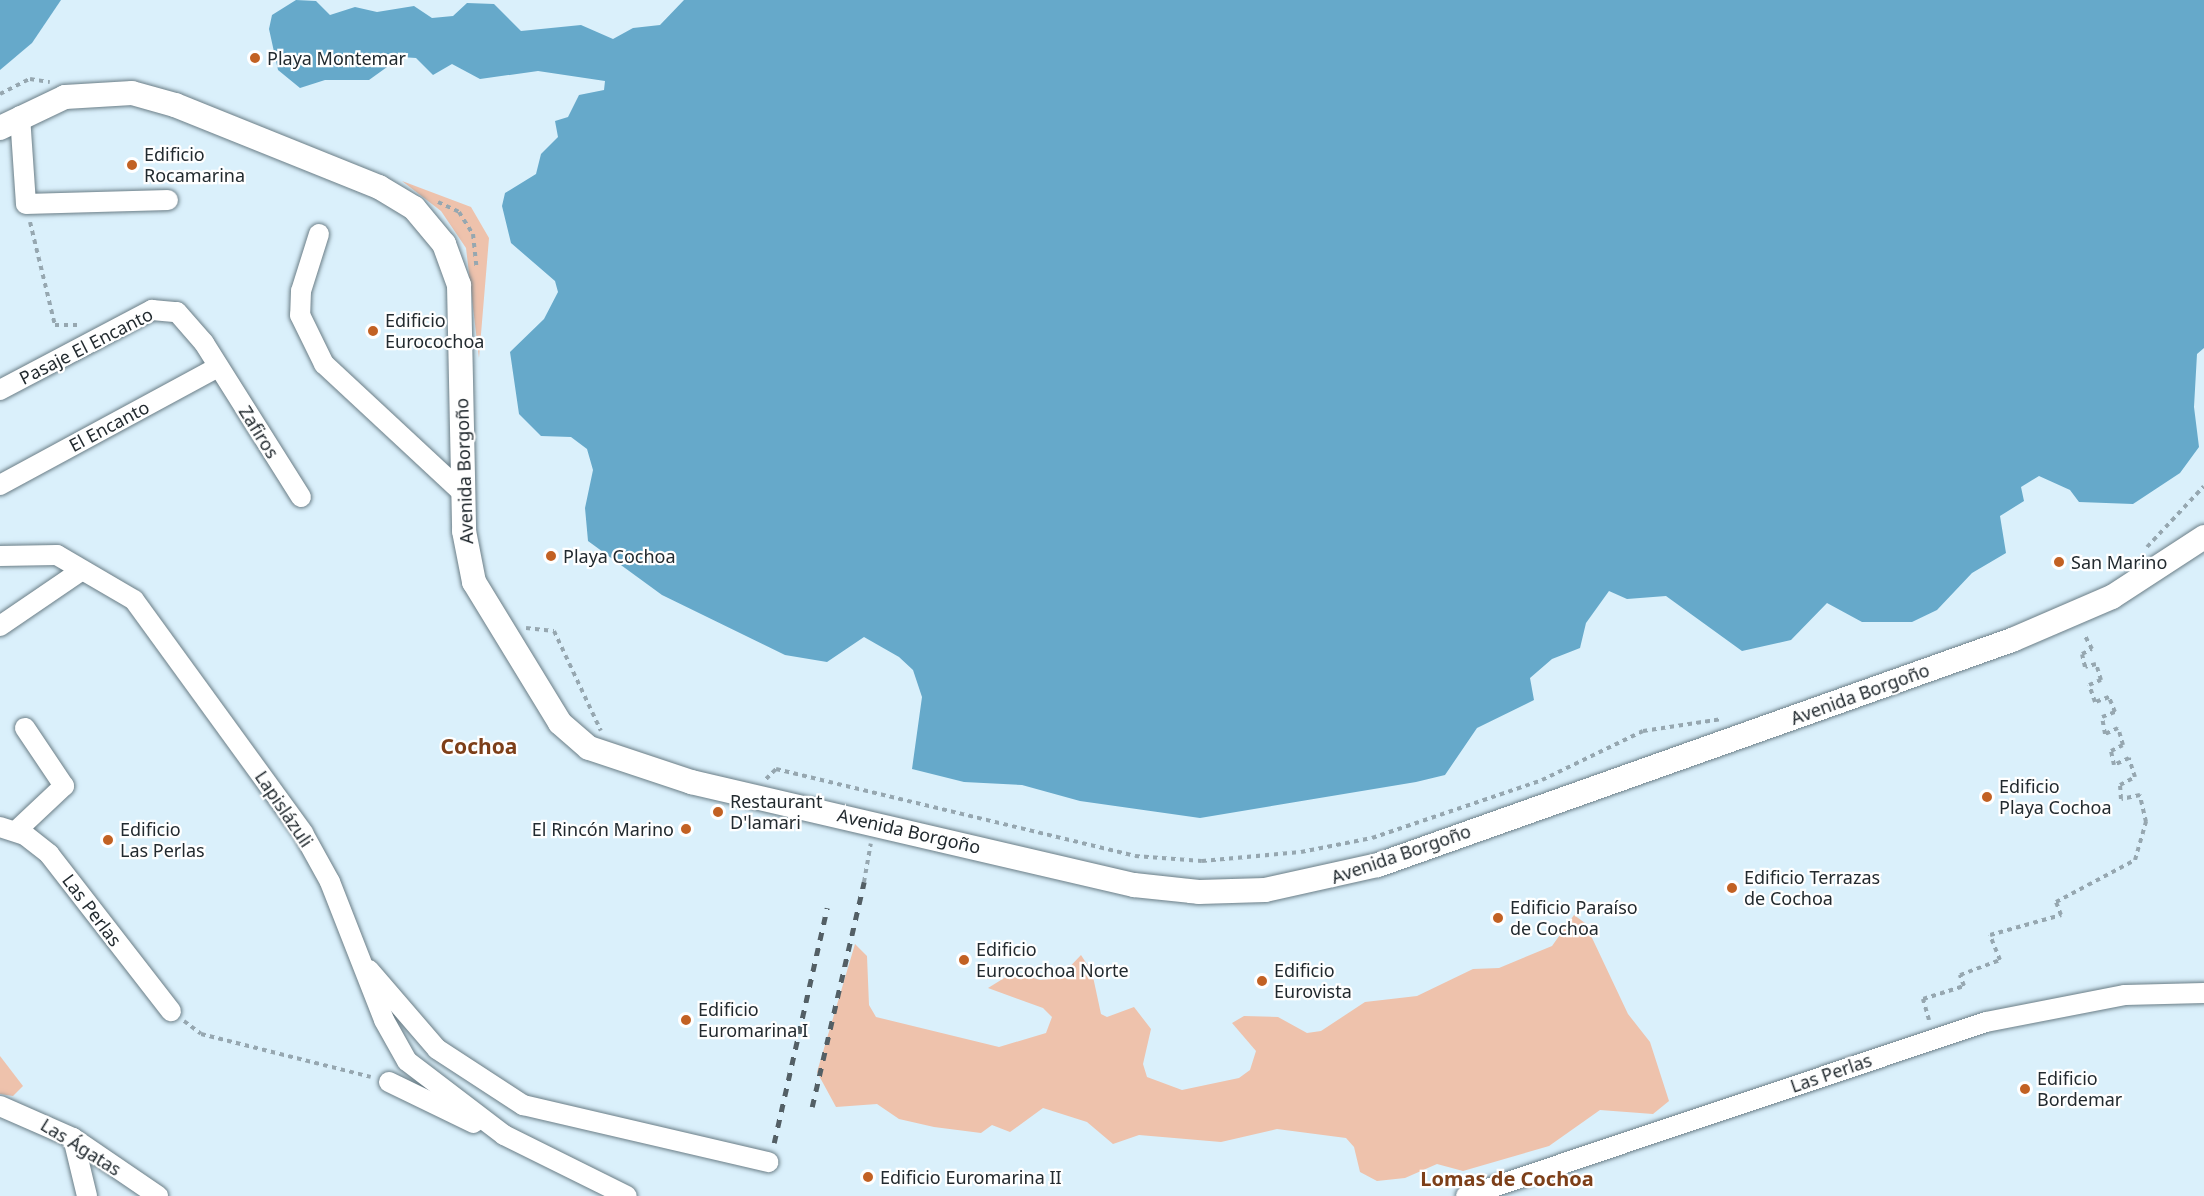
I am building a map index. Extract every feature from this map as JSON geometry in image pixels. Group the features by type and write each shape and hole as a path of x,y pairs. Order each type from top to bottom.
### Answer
{"main road":[{"name":"Avenida Borgoño","path":"10,122 65,97 110,92 154,98 379,187 414,208 444,244 459,285 463,493 474,582 566,729 588,748 622,763 1167,890 1254,891 1330,879 2012,640 2112,597 2204,537"}],"street":[{"path":"10,122 26,204 168,200"},
{"path":"319,234 301,291 300,315 324,364 463,493"},
{"name":"Pasaje El Encanto","path":"0,390 152,310 170,311 187,320 218,367"},
{"name":"El Encanto","path":"0,484 218,367"},
{"name":"Zafiros","path":"218,367 301,497"},
{"name":"Lapislázuli","path":"0,556 57,555 134,600 184,662 303,833 362,961 384,1020 407,1060 504,1135"},
{"path":"0,626 82,570"},
{"path":"8,829 64,786 25,728"},
{"name":"Las Perlas","path":"8,829 49,854 171,1011"},
{"path":"362,961 437,1049 523,1105 768,1162"},
{"name":"Las Perlas","path":"1467,1196 1986,1022 2126,995 2204,993"},
{"name":"Lapislázuli","path":"389,1082 504,1135 627,1196"},
{"name":"Las Ágatas","path":"0,1106 73,1138 158,1196"},
{"path":"73,1138 87,1196"}],"path":[{"path":"0,94 37,79 48,81 65,97"},
{"path":"26,204 55,325 88,326"},
{"path":"2144,550 2204,486"},
{"path":"1929,1020 1923,999 1964,986 1960,975 2000,960 1990,935 2061,915 2056,903 2134,860 2146,822 2140,795 2121,799 2120,784 2135,777 2128,758 2114,765 2111,751 2123,745 2118,728 2105,734 2102,717 2115,712 2109,697 2095,702 2089,685 2101,680 2096,664 2085,667 2082,654 2092,649 2086,633 2079,636"},
{"path":"751,794 776,770 1136,856 1179,862 1259,857 1336,846 1413,825 1542,780 1643,731 1693,720 1730,719"},
{"path":"864,882 875,823"},
{"path":"171,1011 201,1034 389,1082"}],"shaded area":[{"path":"402,181 471,207 489,238 479,358 466,248 441,211"},
{"path":"1574,915 1585,923 1628,1014 1650,1042 1669,1101 1653,1114 1600,1110 1549,1146 1463,1171 1437,1164 1405,1178 1377,1181 1360,1172 1354,1147 1346,1138 1277,1129 1221,1142 1139,1135 1113,1144 1087,1122 1043,1108 1010,1132 992,1125 981,1133 934,1127 899,1119 877,1104 836,1107 817,1072 855,944 867,956 869,1005 876,1017 999,1047 1046,1033 1052,1017 1043,1008 988,988 1014,972 1040,980 1059,978 1081,955 1092,972 1101,1014 1107,1017 1134,1007 1151,1029 1143,1064 1147,1077 1182,1090 1239,1078 1250,1070 1256,1051 1232,1023 1244,1016 1278,1017 1307,1033 1321,1031 1365,1002 1417,996 1473,969 1499,968 1552,946"},
{"path":"0,1056 23,1086 13,1096 0,1094"}],"water":[{"path":"0,0 61,0 32,43 0,70"},
{"path":"296,0 316,1 330,15 355,7 377,12 414,6 432,18 453,16 467,3 494,4 521,31 581,25 613,39 633,28 660,25 684,0 2204,0 2204,348 2197,354 2194,407 2199,447 2180,473 2133,504 2079,502 2070,490 2039,476 2021,487 2024,501 2000,516 2006,553 1972,573 1937,610 1912,622 1862,622 1827,603 1791,640 1742,651 1666,596 1627,599 1609,591 1586,623 1580,648 1552,659 1530,678 1534,700 1477,728 1445,775 1416,782 1200,818 1080,801 1022,785 964,782 912,769 922,697 913,670 899,657 864,637 827,662 785,655 662,595 588,541 585,508 593,470 587,449 571,437 541,436 519,414 510,352 544,319 558,292 555,281 511,243 502,206 505,193 536,174 541,154 558,137 555,121 568,117 579,95 604,90 605,81 538,71 480,79 452,64 433,75 416,58 401,57 369,80 325,80 300,88 278,70 269,29 272,15"}],"railway":[{"path":"812,1107 864,882"},
{"path":"774,1143 827,908"}],"place":[{"name":"Playa Montemar","path":"255,58"},
{"name":"Edificio Rocamarina","path":"132,165"},
{"name":"Edificio Eurocochoa","path":"373,331"},
{"name":"Playa Cochoa","path":"551,556"},
{"name":"San Marino","path":"2059,562"},
{"name":"Edificio Playa Cochoa","path":"1987,797"},
{"name":"Restaurant D'lamari","path":"718,812"},
{"name":"El Rincón Marino","path":"686,829"},
{"name":"Edificio Las Perlas","path":"108,840"},
{"name":"Edificio Terrazas de Cochoa","path":"1732,888"},
{"name":"Edificio Paraíso de Cochoa","path":"1498,918"},
{"name":"Edificio Eurocochoa Norte","path":"964,960"},
{"name":"Edificio Eurovista","path":"1262,981"},
{"name":"Edificio Euromarina I","path":"686,1020"},
{"name":"Edificio Bordemar","path":"2025,1089"},
{"name":"Edificio Euromarina II","path":"868,1177"}],"district":[{"name":"Cochoa","path":"479,746"},
{"name":"Lomas de Cochoa","path":"1507,1178"}]}
